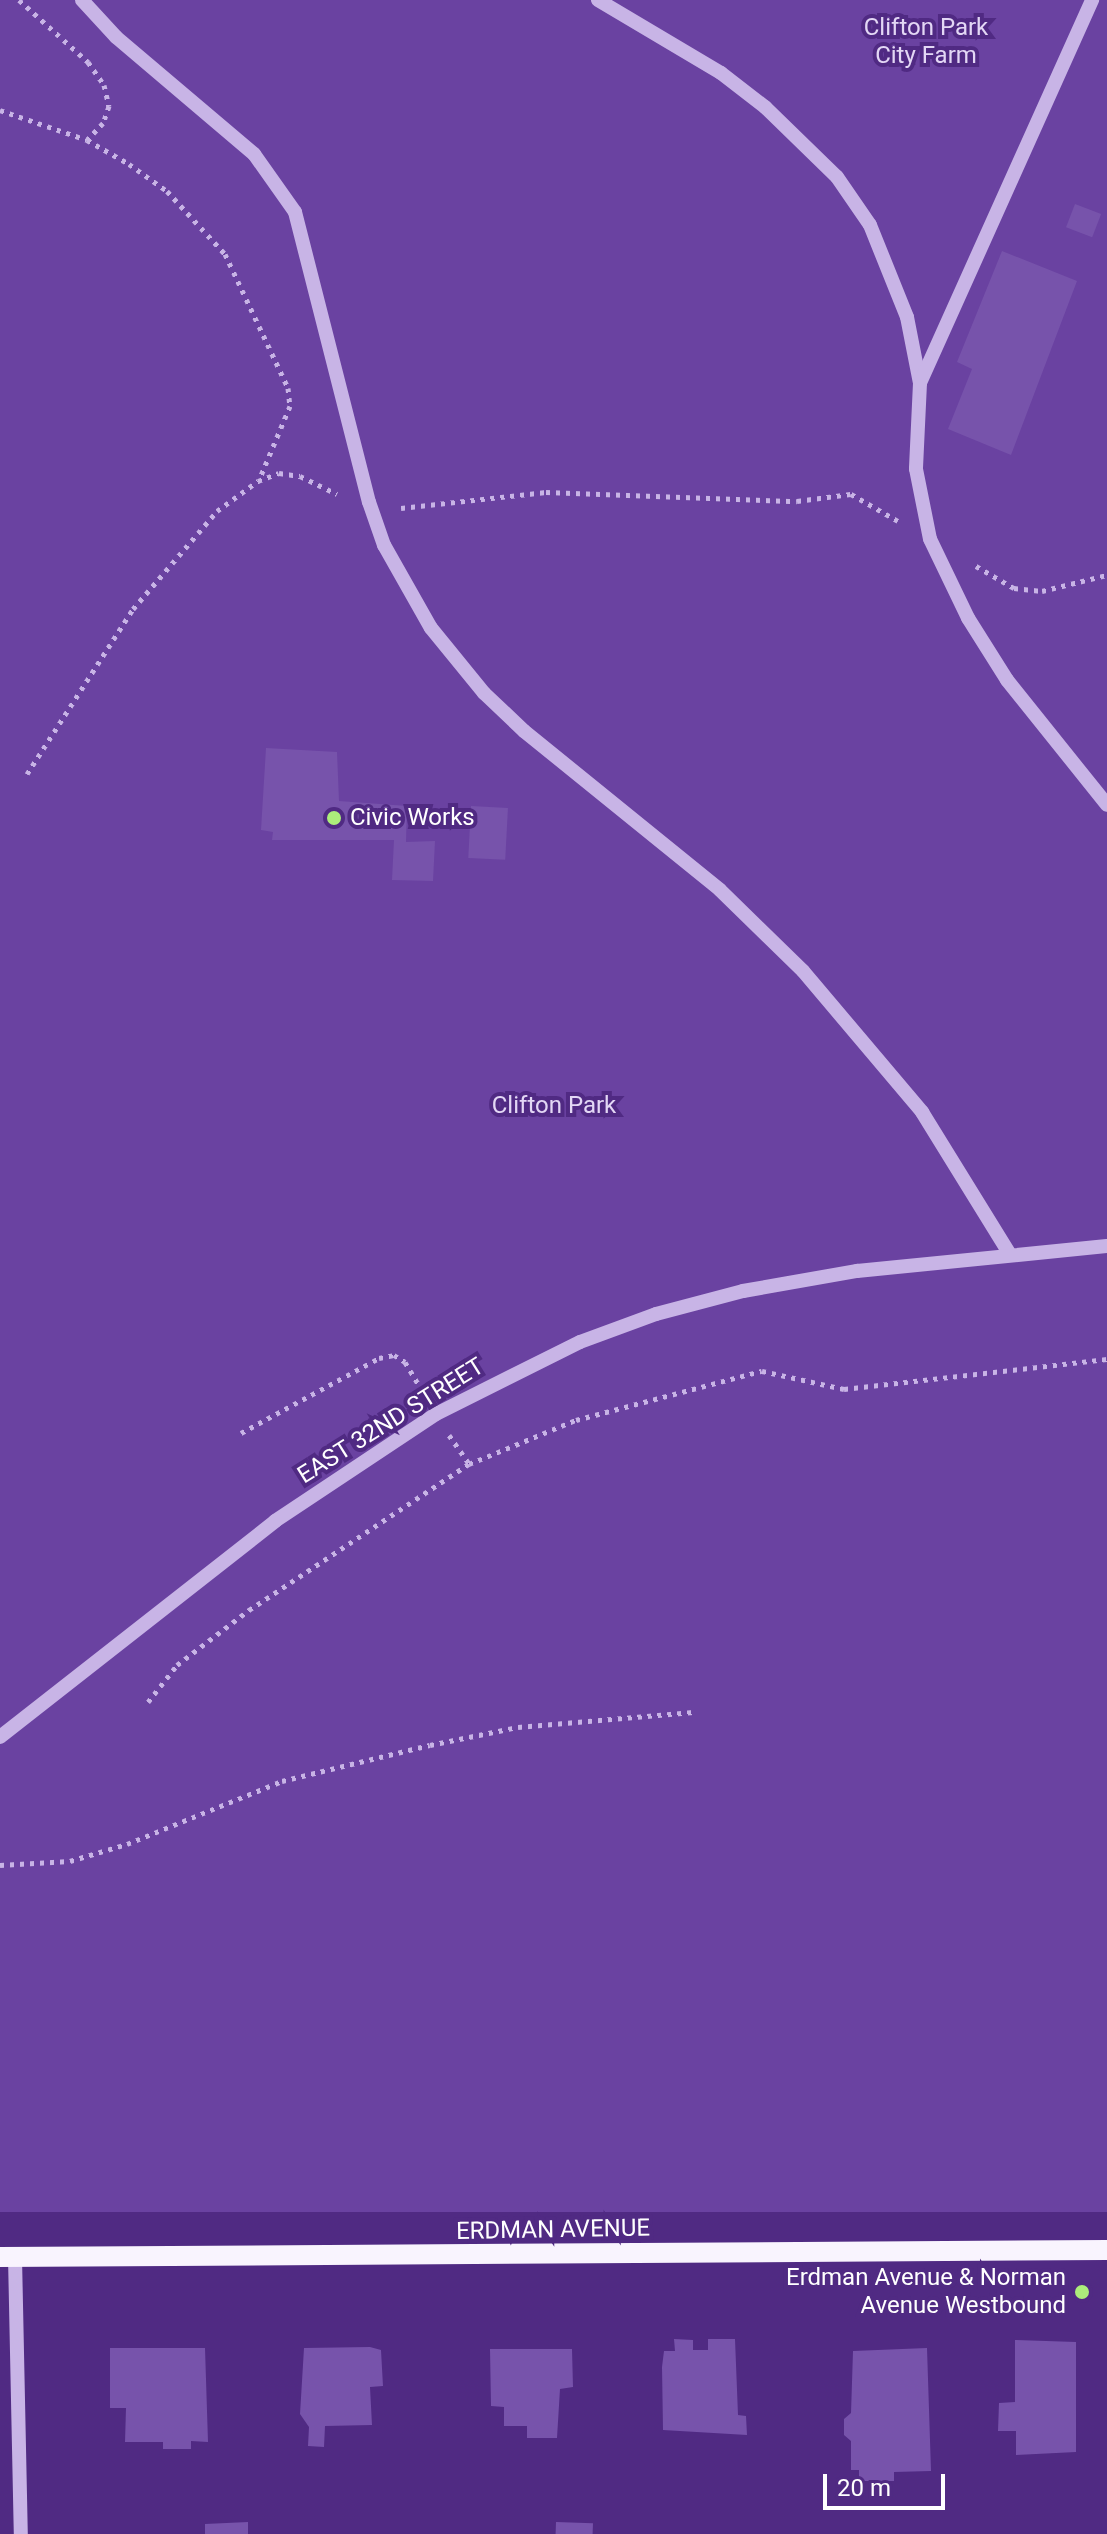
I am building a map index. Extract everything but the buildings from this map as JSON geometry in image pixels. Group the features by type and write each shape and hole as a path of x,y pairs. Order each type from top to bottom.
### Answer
{"main road":[{"name":"ERDMAN AVENUE","path":"8,2257 1107,2250"}],"street":[{"path":"82,0 116,37 254,154 295,212 369,502 407,591 439,639 484,693 524,731 720,890 803,971 922,1112 1009,1253"},
{"path":"598,0 721,73 799,137 837,177 890,268 920,383 916,469 930,539 948,583 1007,680 1107,805"},
{"path":"920,383 1092,0"},
{"name":"EAST 32ND STREET","path":"0,1737 275,1521 436,1414 510,1373 656,1314 857,1271 1009,1253 1107,1246"},
{"path":"8,2257 21,2534"}],"path":[{"path":"19,0 88,62 104,85 109,106 103,123 87,140"},
{"path":"0,110 87,140 167,191 195,218 247,292 288,388 290,406 258,481"},
{"path":"975,566 1014,588 1042,591 1107,575"},
{"path":"241,1433 354,1369 394,1355 405,1362 469,1464"},
{"path":"148,1702 177,1665 249,1610 469,1464 576,1420 762,1371 844,1389 1107,1359"},
{"path":"0,1865 70,1861 113,1849 282,1781 430,1745 518,1727 693,1712"}],"green space":[{"name":"Clifton Park","path":"0,0 1107,0 1107,2212 0,2212"}],"place":[{"name":"Civic Works","path":"334,818"},
{"name":"Erdman Avenue & Norman Avenue Westbound","path":"1082,2292"}],"park label":[{"name":"Clifton Park City Farm","path":"926,42"}]}
